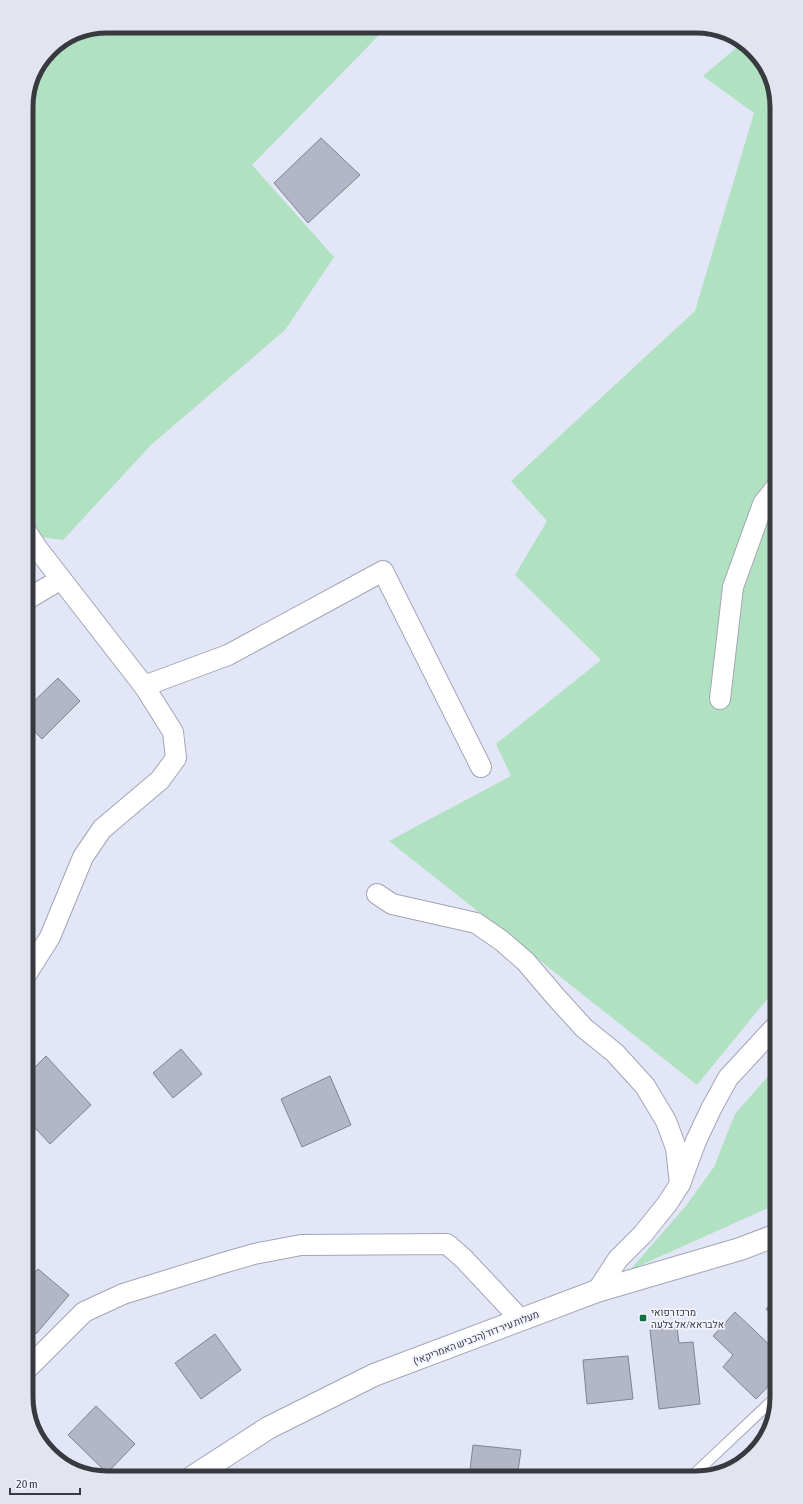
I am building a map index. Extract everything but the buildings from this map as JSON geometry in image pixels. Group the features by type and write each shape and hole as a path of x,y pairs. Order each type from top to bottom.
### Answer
{"main road":[{"name":"מעלות עיר דוד (הכביש האמריקאי)","path":"202,1471 268,1428 374,1375 597,1291 740,1249 770,1238"}],"street":[{"path":"720,699 733,587 763,504 770,495"},
{"path":"33,542 144,686 173,732 176,758 160,780 102,829 84,857 50,937 33,964"},
{"path":"144,686 228,655 383,570 481,767"},
{"path":"33,596 62,579"},
{"path":"376,894 392,904 476,923 502,941 526,962 584,1028 615,1053 645,1086 666,1121 676,1148 680,1184"},
{"path":"597,1291 618,1259 643,1234 667,1204 680,1184 696,1141 728,1078 770,1033"},
{"path":"33,1363 84,1312 124,1294 254,1254 301,1245 447,1244 464,1259 521,1320"}],"lane":[{"path":"698,1471 769,1403"}],"green space":[{"path":"102,33 381,33 252,165 334,257 285,330 151,445 63,540 33,536 33,102 34,92 45,66 66,45 92,34"},
{"path":"738,46 755,62 764,78 769,92 770,996 697,1085 389,841 511,776 496,744 601,660 515,575 547,521 511,481 695,311 754,113 703,76"},
{"path":"770,1074 770,1207 630,1270 685,1207 714,1167 735,1114"}],"place":[{"name":"מרכז רפואי אלבראא/אל צלעה","path":"643,1318"}]}
